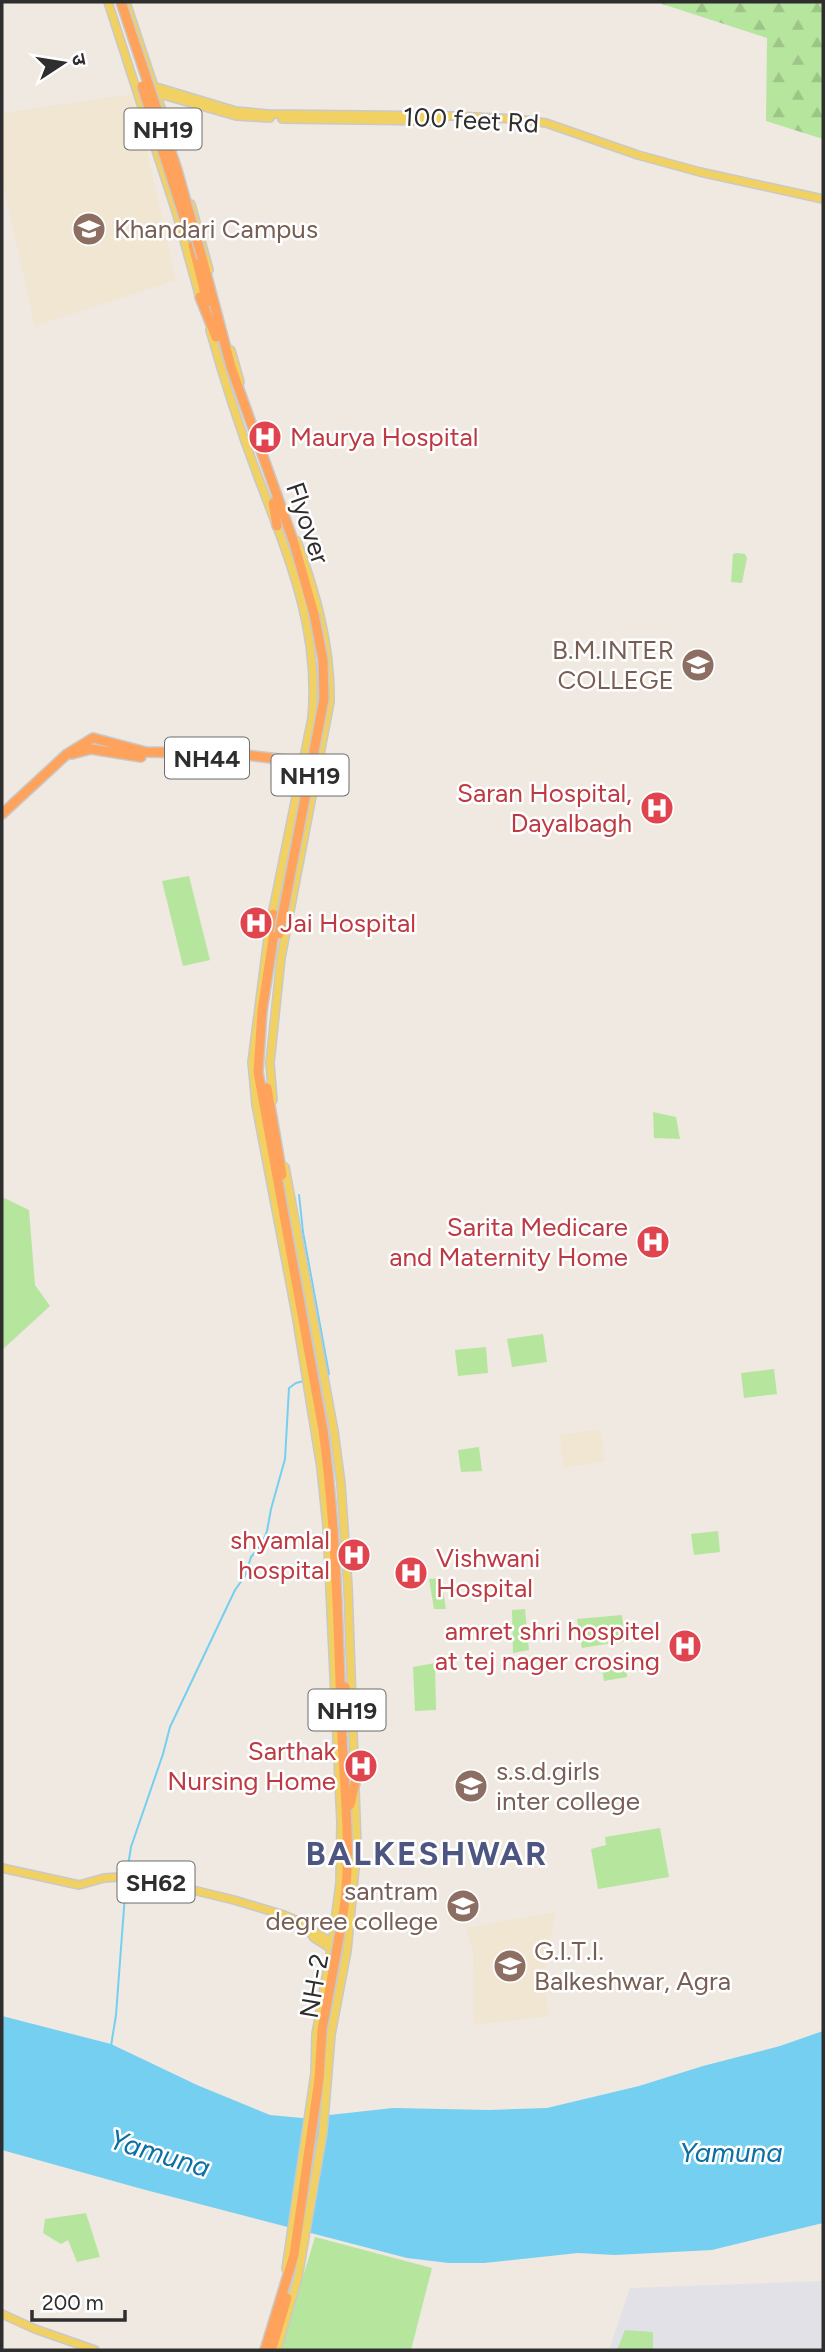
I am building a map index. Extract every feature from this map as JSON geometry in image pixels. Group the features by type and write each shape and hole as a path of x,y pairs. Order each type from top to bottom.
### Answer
{"highway":[{"name":"NH19","path":"114,2 193,245 211,321 276,510"},
{"name":"Flyover","path":"123,2 177,170 213,292 231,367 294,543 319,666 318,710 275,915 276,934"},
{"path":"200,297 211,321"},
{"name":"Flyover","path":"276,510 324,671 323,710 276,934 262,1073 334,1496"},
{"path":"276,510 277,526"},
{"path":"89,739 91,749 80,750 71,755 34,791 2,816 66,754 89,739"},
{"name":"NH44","path":"89,739 101,739 112,748"},
{"name":"NH44","path":"91,749 238,754 303,766"},
{"name":"NH19","path":"334,1496 347,1846 342,1929"},
{"name":"NH19","path":"334,1496 352,1846 342,1929"},
{"path":"334,1682 339,1654"},
{"path":"345,1687 353,1717"},
{"path":"350,1805 355,1783"},
{"name":"NH-2","path":"322,2053 342,1929"},
{"name":"NH19","path":"272,2350 294,2255 322,2053"},
{"name":"NH19","path":"263,2350 285,2295"},
{"path":"285,2295 293,2301"}],"main road":[{"path":"108,2 177,215 221,369 310,617 315,685 312,718 256,1020 252,1073 296,1314 321,1468 327,1526 341,1822 342,1929 346,1953 335,1969"},
{"path":"123,2 155,89 204,249 213,292 240,380 312,582 325,630 331,676 330,702 319,767 281,958 270,1063 284,1163 338,1455 345,1530 357,1847 342,1929 332,1946 335,1969"},
{"path":"135,89 155,89 243,117 507,122 540,126 703,177 823,201"},
{"path":"306,748 321,752"},
{"path":"300,782 315,785"},
{"name":"SH62","path":"2,1868 79,1885 135,1876 254,1906 296,1920 346,1953"},
{"path":"278,2350 293,2301 323,2132 322,2053"},
{"path":"285,2295 290,2236 315,2073 322,2053"},
{"path":"2,2317 85,2350"},
{"path":"2,2317 95,2350"}],"shaded area":[{"name":"Khandari Campus","path":"134,94 176,280 35,326 2,179 2,113"},
{"path":"600,1429 605,1462 563,1467 560,1435"},
{"name":"santram degree college","path":"459,1887 478,1896 471,1917 447,1920"},
{"name":"G.I.T.I. Balkeshwar, Agra","path":"555,1912 545,1973 548,2016 474,2025 473,1951 466,1928"},
{"path":"823,2281 823,2350 609,2350 630,2288"}],"green space":[{"path":"656,2 823,2 823,139 766,121 767,38"},
{"path":"733,554 745,554 747,558 742,583 731,582"},
{"path":"189,876 210,960 183,966 162,881"},
{"path":"653,1112 676,1117 680,1139 654,1138"},
{"path":"2,1197 29,1210 35,1285 50,1306 2,1350"},
{"path":"543,1334 547,1362 512,1367 507,1339"},
{"path":"486,1347 488,1373 458,1376 455,1350"},
{"path":"774,1369 777,1394 744,1398 741,1373"},
{"path":"479,1447 482,1471 461,1472 458,1450"},
{"path":"718,1531 720,1552 694,1555 691,1534"},
{"path":"441,1578 446,1609 434,1609 429,1579"},
{"path":"525,1609 529,1650 513,1653 512,1610"},
{"path":"622,1615 625,1641 582,1648 577,1619"},
{"path":"435,1663 436,1710 415,1711 413,1667"},
{"path":"626,1663 627,1677 604,1681 602,1667"},
{"path":"660,1828 669,1877 598,1889 591,1849 606,1845 605,1837"},
{"path":"86,2213 100,2257 77,2262 68,2240 61,2244 43,2233 45,2219"},
{"path":"315,2237 432,2268 411,2350 281,2350"},
{"path":"625,2330 653,2332 653,2350 617,2350"}],"water":[{"name":"Yamuna","path":"2,2016 111,2044 197,2085 270,2115 302,2118 393,2108 547,2108 639,2086 823,2031 823,2223 712,2250 615,2255 578,2253 484,2263 449,2263 407,2258 2,2150"}],"waterway":[{"path":"299,1195 303,1232 329,1374 327,1376"},
{"path":"127,1872 131,1847 170,1727 235,1590 245,1576 251,1557 262,1544 267,1531 285,1459 289,1388 304,1381"},
{"path":"111,2046 116,2015 126,1881"}],"place":[{"name":"Khandari Campus","path":"89,229"},
{"name":"Maurya Hospital","path":"265,437"},
{"name":"B.M.INTER COLLEGE","path":"698,665"},
{"name":"Saran Hospital, Dayalbagh","path":"657,808"},
{"name":"Jai Hospital","path":"256,923"},
{"name":"Sarita Medicare and Maternity Home","path":"653,1242"},
{"name":"shyamlal hospital","path":"354,1555"},
{"name":"Vishwani Hospital","path":"411,1573"},
{"name":"amret shri hospitel at tej nager crosing","path":"685,1646"},
{"name":"Sarthak Nursing Home","path":"361,1766"},
{"name":"s.s.d.girls inter college","path":"471,1786"},
{"name":"santram degree college","path":"463,1906"},
{"name":"G.I.T.I. Balkeshwar, Agra","path":"510,1966"}],"district":[{"name":"BALKESHWAR","path":"427,1853"}]}
